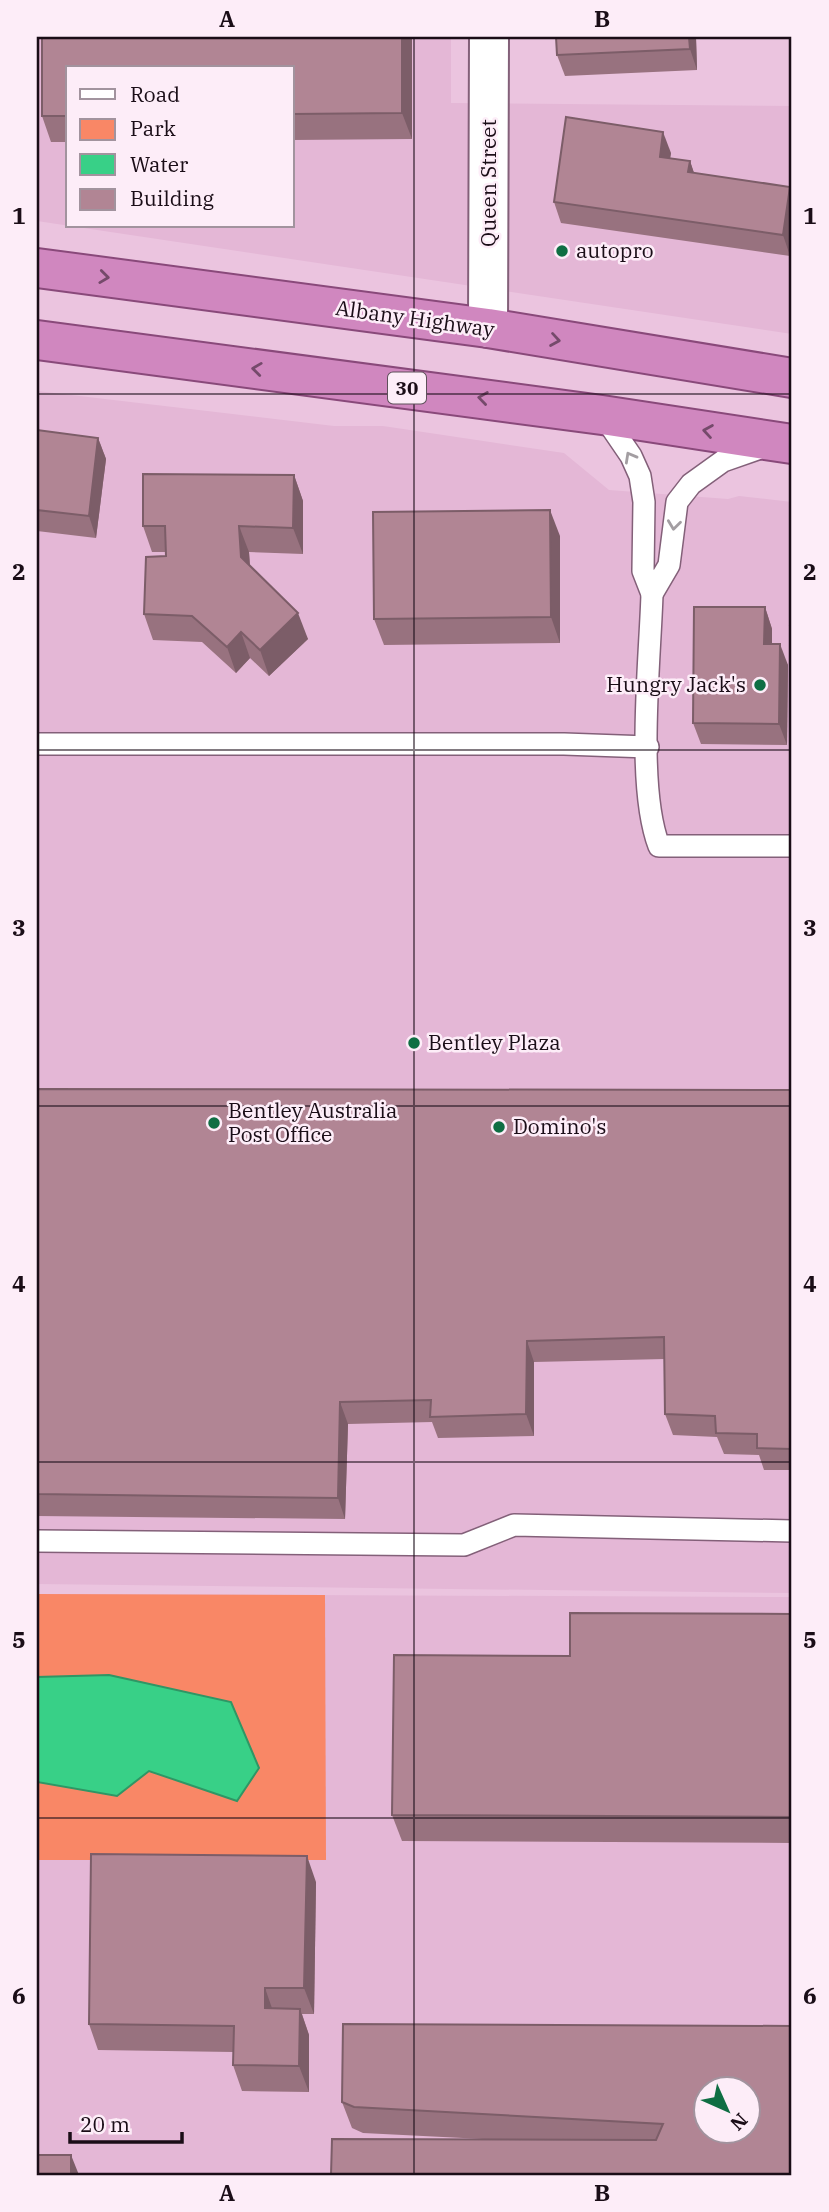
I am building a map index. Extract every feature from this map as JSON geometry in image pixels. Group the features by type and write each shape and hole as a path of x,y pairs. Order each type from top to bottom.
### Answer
{"highway":[{"name":"Albany Highway","path":"37,268 488,328 792,378"},
{"name":"30","path":"37,340 602,415 784,443"}],"street":[{"name":"Queen Street","path":"488,328 489,37"}],"lane":[{"path":"602,415 631,456 640,476 644,502 643,571 652,594 648,747 651,824 659,846 792,846"},
{"path":"652,594 668,565 677,502 684,493 723,461 784,443"},
{"path":"37,744 564,744 648,747"},
{"path":"37,1541 464,1545 514,1525 792,1531"}],"shaded area":[{"path":"37,37 451,37 451,103 792,106 792,334 83,228 294,228 294,66 66,66 66,226 37,221"},
{"name":"Bentley Plaza","path":"37,391 334,426 383,426 564,453 609,490 728,499 739,496 792,502 792,1593 37,1584"},
{"path":"37,1594 792,1597 792,2175 37,2175"}],"green space":[{"path":"37,1594 325,1595 326,1860 37,1860"}],"water":[{"path":"109,1675 231,1702 259,1768 237,1801 149,1771 117,1796 37,1782 37,1677"}],"building":[{"path":"42,37 402,37 402,113 294,114 294,66 66,66 66,116 42,116"},
{"path":"556,37 689,37 690,49 557,55"},
{"path":"566,117 663,132 660,157 690,161 688,172 790,187 783,235 554,202"},
{"path":"37,430 98,438 89,516 37,510"},
{"path":"143,474 294,475 293,528 239,526 241,557 298,613 260,650 241,632 227,647 192,616 144,614 146,557 166,556 165,526 143,526"},
{"path":"550,510 551,617 374,619 373,512"},
{"path":"694,607 765,607 764,644 780,644 779,724 693,723"},
{"path":"37,1089 792,1090 792,1449 757,1448 757,1434 716,1433 715,1416 665,1414 664,1337 527,1341 526,1414 430,1417 431,1400 340,1402 338,1498 37,1494"},
{"path":"570,1613 792,1614 792,1817 392,1815 394,1655 570,1656"},
{"path":"91,1854 307,1856 304,1988 265,1988 265,2008 300,2009 299,2066 233,2065 234,2026 89,2024"},
{"path":"343,2024 792,2026 792,2175 331,2175 332,2139 656,2140 663,2124 354,2107 342,2102"},
{"path":"37,2155 71,2155 71,2175 37,2175"}],"place":[{"name":"autopro","path":"562,251"},
{"name":"Hungry Jack's","path":"760,685"},
{"name":"Bentley Plaza","path":"414,1043"},
{"name":"Bentley Australia Post Office","path":"214,1123"},
{"name":"Domino's","path":"499,1127"}]}
